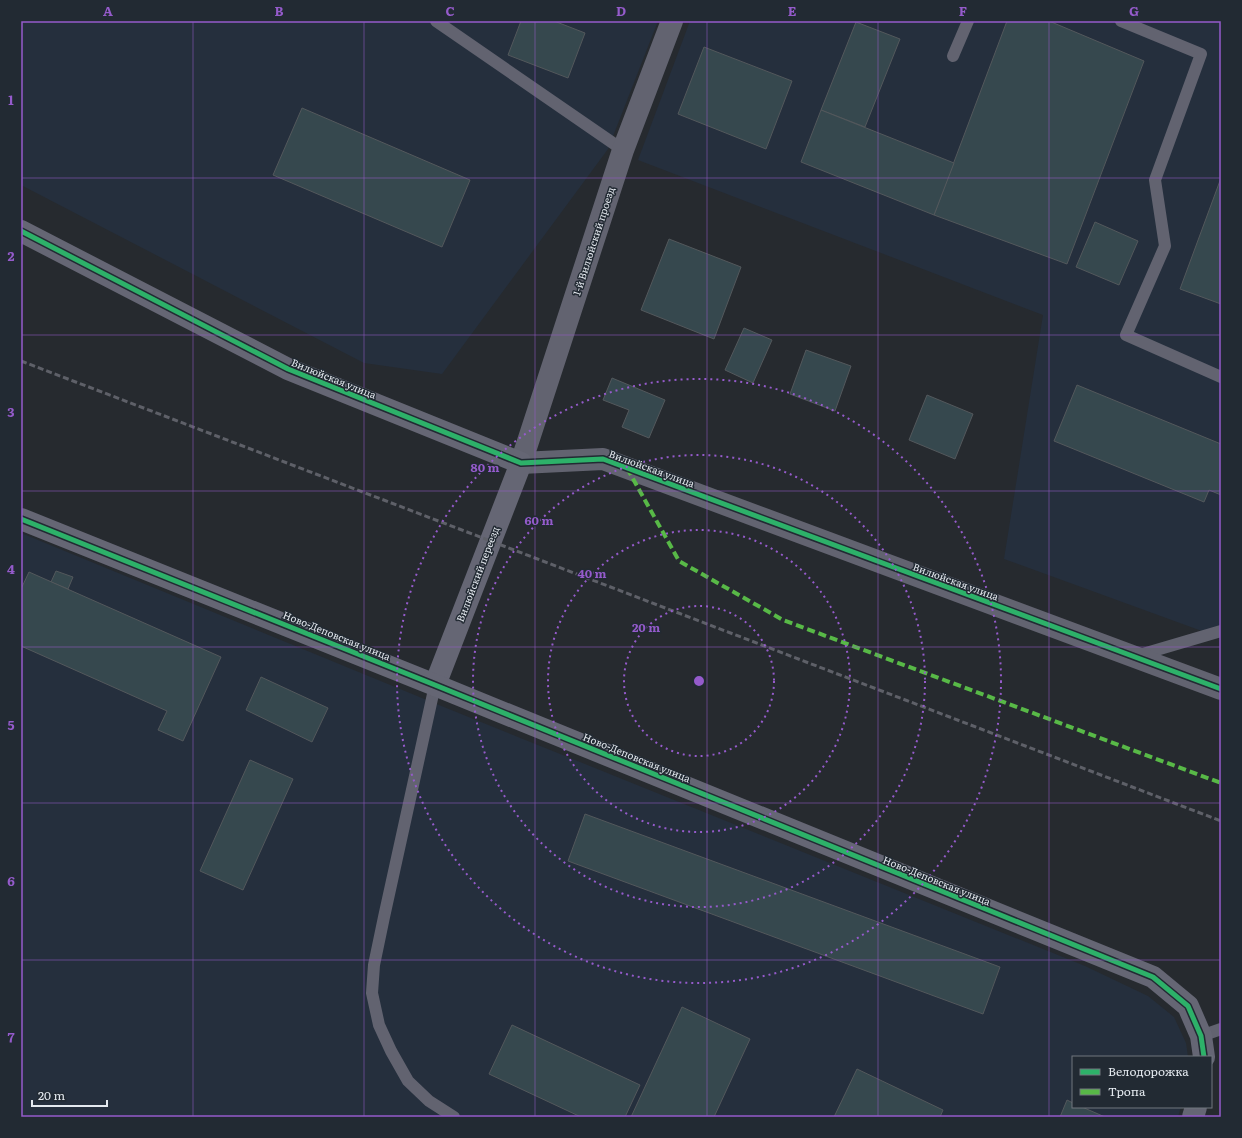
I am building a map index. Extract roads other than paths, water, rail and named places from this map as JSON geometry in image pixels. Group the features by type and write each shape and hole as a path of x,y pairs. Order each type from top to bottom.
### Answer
{"street":[{"name":"1-й Вилюйский проезд","path":"521,463 623,150 672,21"},
{"name":"Вилюйская улица","path":"21,231 288,369 521,463 603,459 1221,689"},
{"name":"Вилюйский переезд","path":"435,685 521,463"},
{"name":"Ново-Деповская улица","path":"21,519 435,685 1153,977 1188,1006 1211,1032 1204,1056"}],"lane":[{"path":"436,21 623,150"},
{"path":"953,56 968,21"},
{"path":"1121,21 1201,54 1155,180 1165,246 1126,335 1221,377"},
{"path":"1135,657 1221,631"},
{"path":"435,685 384,916 374,965 372,993 379,1025 391,1051 408,1081 429,1100 454,1117"}],"railway":[{"path":"21,361 1221,821"}]}
